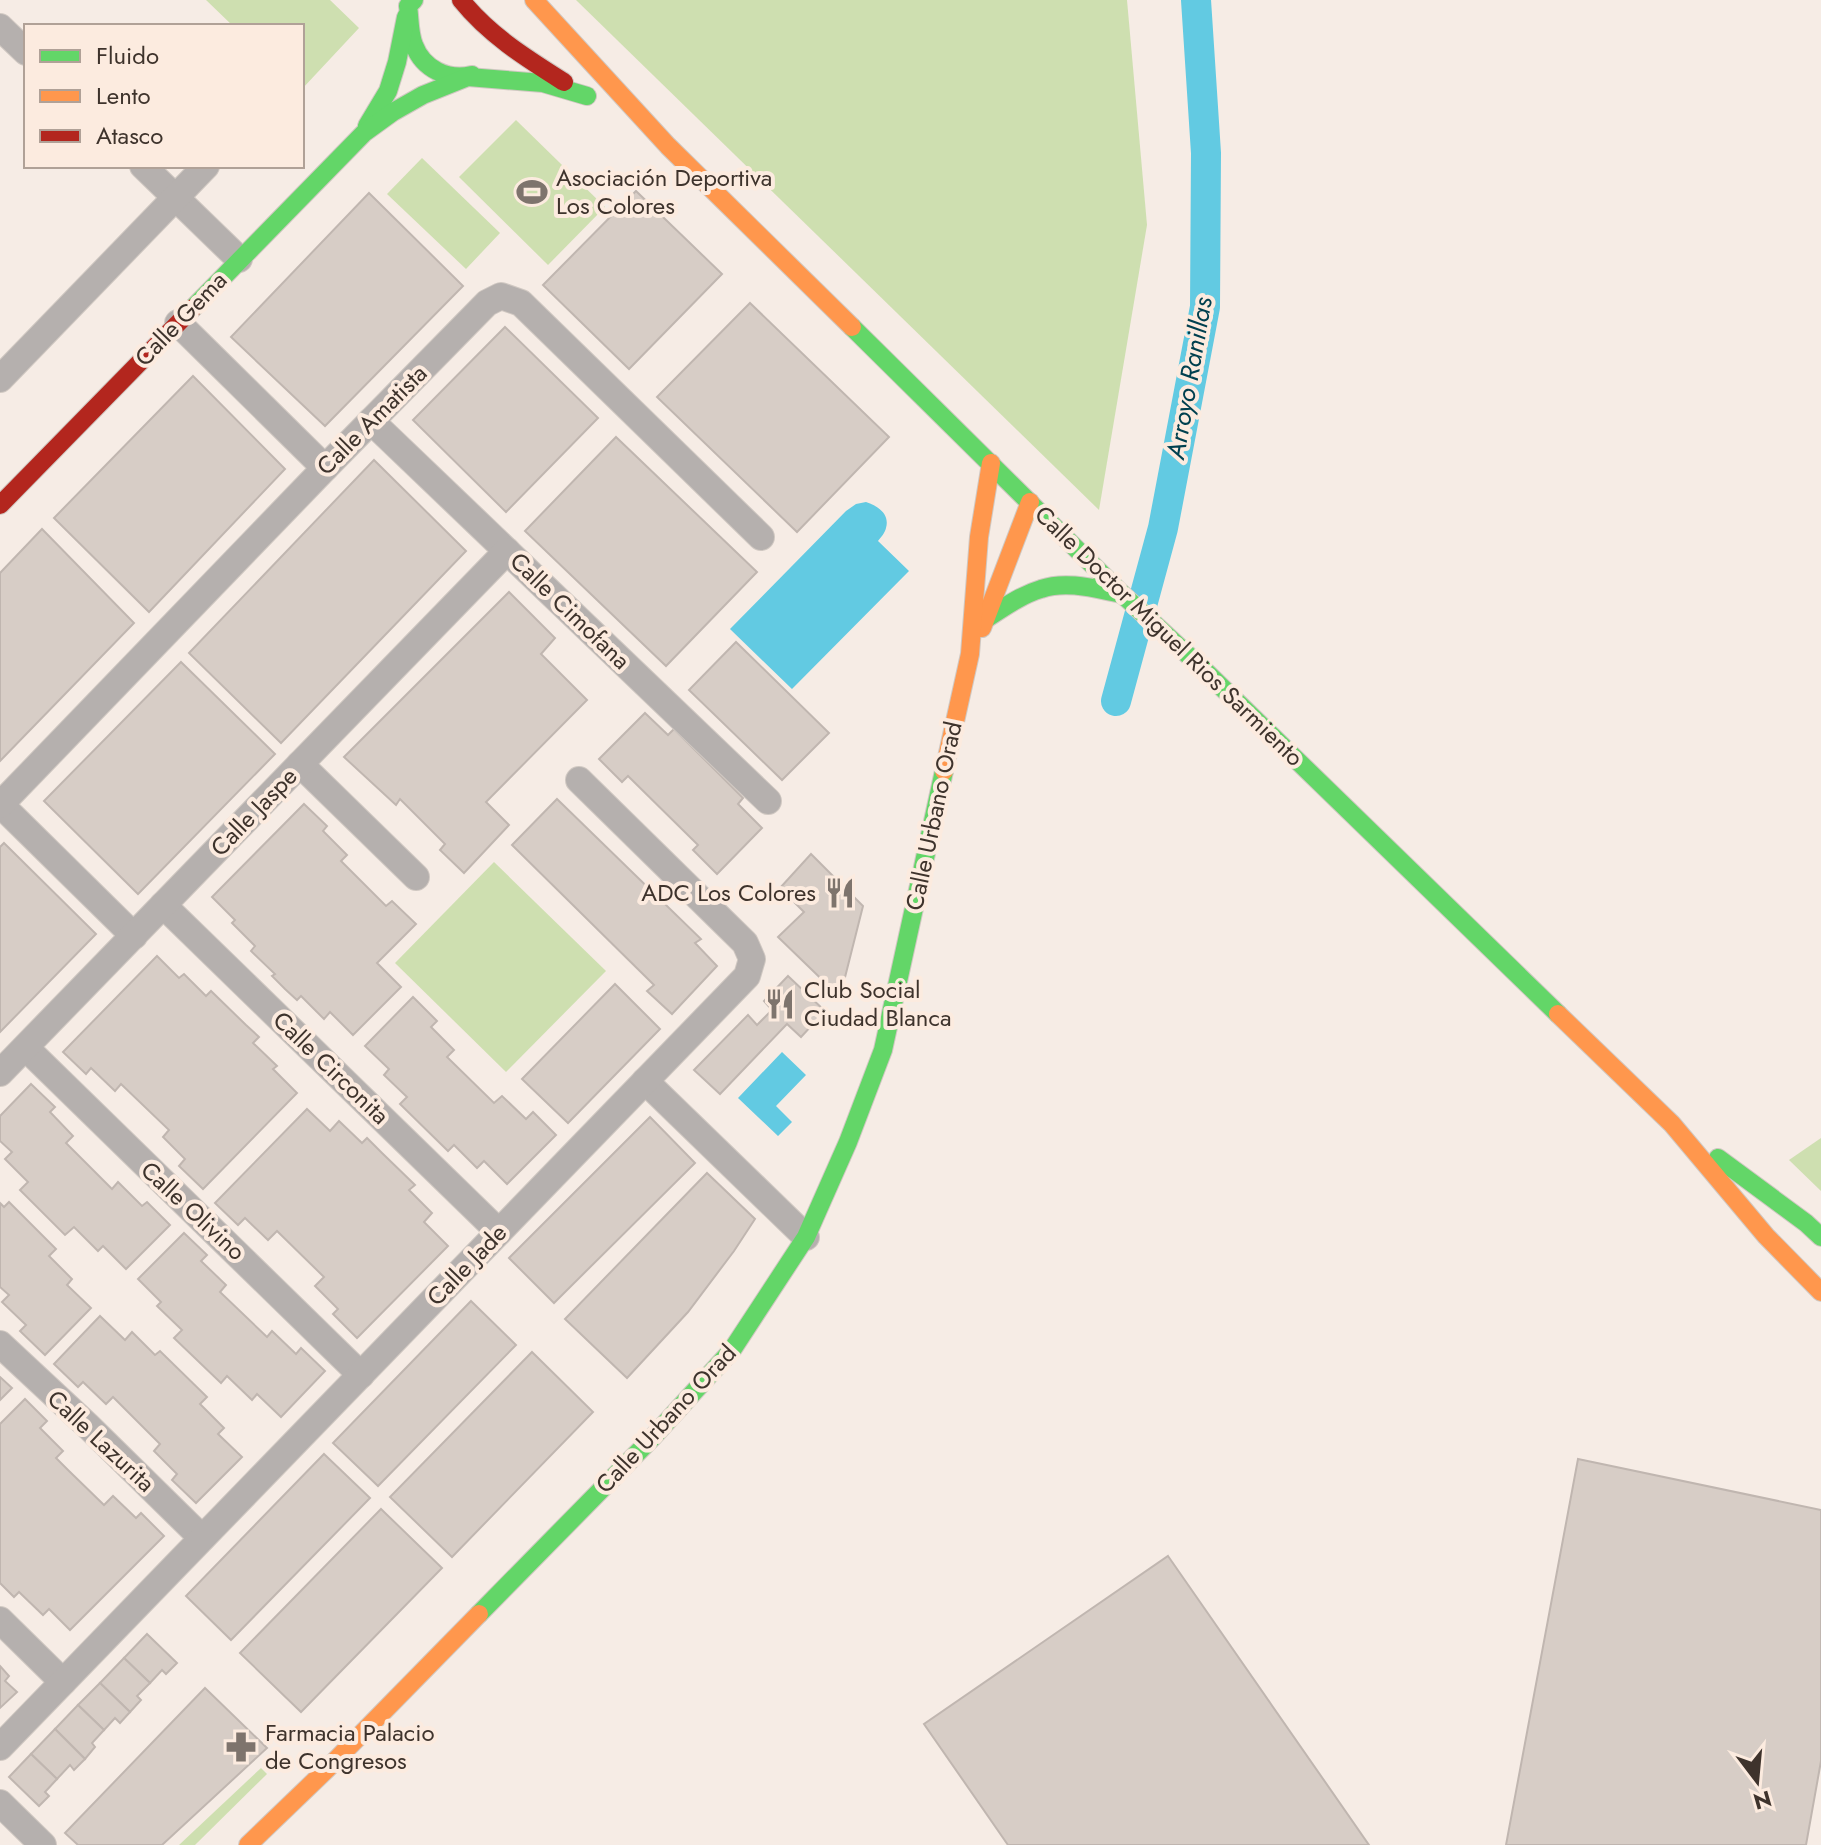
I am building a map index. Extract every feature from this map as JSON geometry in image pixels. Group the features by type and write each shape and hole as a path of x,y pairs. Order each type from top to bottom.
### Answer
{"street":[{"name":"Calle Doctor Miguel Rios Sarmiento","path":"461,0 471,15 507,52 668,146"},
{"name":"Calle Doctor Miguel Rios Sarmiento","path":"525,3 1122,594 1672,1124 1766,1236 1821,1292"},
{"path":"410,8 415,47 427,64 446,76 468,77 507,52"},
{"name":"Calle Gema","path":"364,133 388,91 410,8"},
{"path":"0,27 24,50"},
{"name":"Calle Gema","path":"0,505 364,133 393,112 423,95 468,77 543,83 601,105"},
{"path":"145,168 239,259"},
{"path":"0,379 204,168"},
{"name":"Calle Amatista","path":"0,804 487,303 501,296 521,303 761,537"},
{"path":"178,323 325,468"},
{"name":"Calle Cimofana","path":"371,421 768,801"},
{"name":"Calle Urbano Orad","path":"248,1845 327,1769 652,1438 732,1350 806,1237 848,1142 883,1050 970,654 979,537 991,463"},
{"path":"979,537 1030,502"},
{"name":"Calle Urbano Orad","path":"970,654 1030,502"},
{"name":"Calle Jaspe","path":"0,1073 507,551"},
{"path":"986,619 1013,602 1047,587 1077,586 1122,594"},
{"path":"300,764 416,877"},
{"name":"Calle Jade","path":"0,1747 747,976 752,959 745,943 579,780"},
{"path":"0,804 134,936"},
{"name":"Calle Circonita","path":"163,905 499,1232"},
{"name":"Calle Olivino","path":"26,1048 361,1375"},
{"path":"645,1081 806,1237"},
{"name":"Calle Doctor Miguel Rios Sarmiento","path":"1672,1124 1821,1237"},
{"name":"Calle Lazurita","path":"0,1344 202,1538"},
{"path":"0,1620 63,1682"},
{"path":"0,1803 43,1845"}],"green space":[{"path":"206,0 330,0 359,28 304,87 304,24 231,24"},
{"path":"576,0 1127,0 1147,225 1099,510"},
{"name":"Asociación Deportiva Los Colores","path":"516,120 605,207 548,265 459,177"},
{"path":"422,158 500,233 466,269 387,194"},
{"path":"494,862 606,971 506,1072 395,963"},
{"path":"1821,1138 1821,1191 1789,1160"},
{"path":"261,1768 267,1774 195,1845 179,1845"}],"water":[{"path":"866,502 885,515 887,523 878,541 909,571 792,689 730,629 846,511"},
{"path":"782,1052 806,1075 776,1106 792,1122 778,1136 738,1098"}],"building":[{"path":"636,191 722,274 629,369 543,285"},
{"path":"369,193 463,286 325,426 231,337"},
{"path":"750,303 889,437 797,532 657,397"},
{"path":"505,327 598,418 506,512 413,420"},
{"path":"193,376 285,469 149,612 54,518"},
{"path":"616,437 757,572 666,666 525,531"},
{"path":"374,460 466,551 281,743 189,653"},
{"path":"42,529 134,623 0,761 0,573"},
{"path":"509,592 555,638 541,654 587,700 486,802 509,825 464,873 440,850 445,844 400,799 396,805 344,757"},
{"path":"736,642 829,733 782,780 689,690"},
{"path":"181,662 275,754 138,894 44,801"},
{"path":"645,713 668,735 674,729 743,798 738,804 762,828 717,874 693,850 698,845 628,776 622,782 599,759"},
{"path":"557,799 701,939 695,943 717,966 672,1014 647,991 654,985 512,845"},
{"path":"304,804 327,826 323,831 347,855 341,861 386,906 392,901 416,924 377,963 401,987 353,1035 330,1012 324,1019 301,996 297,1000 285,989 272,976 275,974 251,951 255,946 232,923 235,920 212,897"},
{"path":"4,843 96,934 0,1032 0,847"},
{"path":"811,854 863,906 840,997 778,937 804,912 780,888"},
{"path":"157,956 179,978 184,974 206,996 211,991 259,1037 253,1043 277,1066 273,1069 297,1093 203,1189 179,1166 185,1159 163,1137 169,1130 121,1084 115,1091 91,1068 86,1074 63,1052"},
{"path":"788,976 825,1011 801,1037 787,1024 720,1094 694,1070 748,1015 757,1025 772,1010 764,1001"},
{"path":"615,984 660,1029 568,1123 522,1079"},
{"path":"413,997 437,1021 431,1027 454,1050 447,1057 494,1103 502,1096 526,1119 533,1112 556,1135 507,1184 484,1161 477,1168 454,1145 448,1151 400,1104 407,1097 384,1075 389,1069 365,1046"},
{"path":"31,1084 55,1107 50,1112 73,1136 66,1143 112,1189 118,1182 142,1206 147,1202 170,1225 126,1269 103,1246 98,1251 74,1227 65,1235 20,1190 28,1182 5,1159 12,1152 0,1141 0,1116"},
{"path":"307,1109 330,1131 339,1121 362,1143 367,1138 415,1185 409,1190 432,1213 424,1222 448,1246 357,1338 333,1314 338,1309 315,1286 324,1277 277,1231 268,1240 245,1218 238,1225 215,1203"},
{"path":"650,1117 695,1163 554,1303 509,1258"},
{"path":"707,1173 755,1219 688,1312 627,1378 565,1319"},
{"path":"9,1202 56,1249 49,1256 72,1279 67,1285 91,1308 45,1355 20,1331 26,1325 2,1302 9,1295 0,1287 0,1203 4,1207"},
{"path":"184,1233 207,1255 201,1261 226,1285 220,1292 267,1337 272,1331 296,1354 301,1348 325,1371 281,1417 257,1394 252,1400 227,1376 221,1383 174,1338 182,1330 157,1306 161,1302 138,1279"},
{"path":"471,1301 516,1345 378,1486 333,1443"},
{"path":"100,1316 125,1340 132,1332 155,1355 160,1351 207,1397 200,1404 224,1428 218,1434 242,1457 196,1503 172,1480 177,1474 154,1451 160,1444 113,1397 106,1404 83,1382 78,1387 54,1364"},
{"path":"532,1352 593,1412 452,1557 390,1497"},
{"path":"0,1377 12,1388 0,1400"},
{"path":"25,1399 47,1421 40,1428 63,1451 56,1458 68,1470 104,1505 113,1496 136,1518 141,1513 164,1536 70,1630 49,1609 43,1615 19,1592 14,1597 0,1583 0,1424"},
{"path":"324,1454 370,1498 231,1640 186,1596"},
{"path":"1578,1459 1821,1510 1821,1761 1806,1845 1506,1845"},
{"path":"381,1509 442,1568 301,1712 240,1653"},
{"path":"1168,1556 1369,1845 1008,1845 924,1724"},
{"path":"147,1634 177,1663 166,1674 162,1670 150,1683 124,1658"},
{"path":"124,1658 150,1683 137,1696 141,1700 130,1712 100,1683"},
{"path":"0,1666 9,1676 5,1681 17,1692 0,1708"},
{"path":"100,1683 130,1712 120,1723 115,1718 104,1730 78,1705"},
{"path":"205,1688 267,1748 162,1845 78,1845 65,1833"},
{"path":"78,1705 104,1730 92,1743 95,1747 85,1759 55,1729"},
{"path":"55,1729 85,1759 74,1770 70,1765 57,1779 31,1754"},
{"path":"31,1754 57,1779 45,1792 49,1796 39,1806 9,1777"}],"waterway":[{"name":"Arroyo Ranillas","path":"1116,701 1163,528 1205,307 1206,153 1196,0"}],"traffic: fast":[{"path":"414,0 408,6 410,31 423,61 445,74 472,75"},
{"path":"367,126 388,91 406,17"},
{"path":"193,308 364,133 423,95 468,77 543,83 587,96"},
{"path":"852,327 1122,594 1558,1014"},
{"path":"986,619 1012,602 1051,586 1082,586 1122,594"},
{"path":"479,1614 652,1438 732,1350 806,1237 848,1142 883,1050 944,771"},
{"path":"1718,1158 1821,1237"}],"traffic: slow":[{"path":"534,0 668,146 852,327"},
{"path":"944,771 970,654 979,537 991,463"},
{"path":"982,628 1030,502"},
{"path":"1558,1014 1672,1124 1766,1236 1821,1292"},
{"path":"248,1845 479,1614"}],"traffic: jam":[{"path":"461,0 496,35 564,82"},
{"path":"0,505 193,308"}],"place":[{"name":"Asociación Deportiva Los Colores","path":"532,192"},
{"name":"ADC Los Colores","path":"840,893"},
{"name":"Club Social Ciudad Blanca","path":"780,1004"},
{"name":"Farmacia Palacio de Congresos","path":"241,1747"}]}
